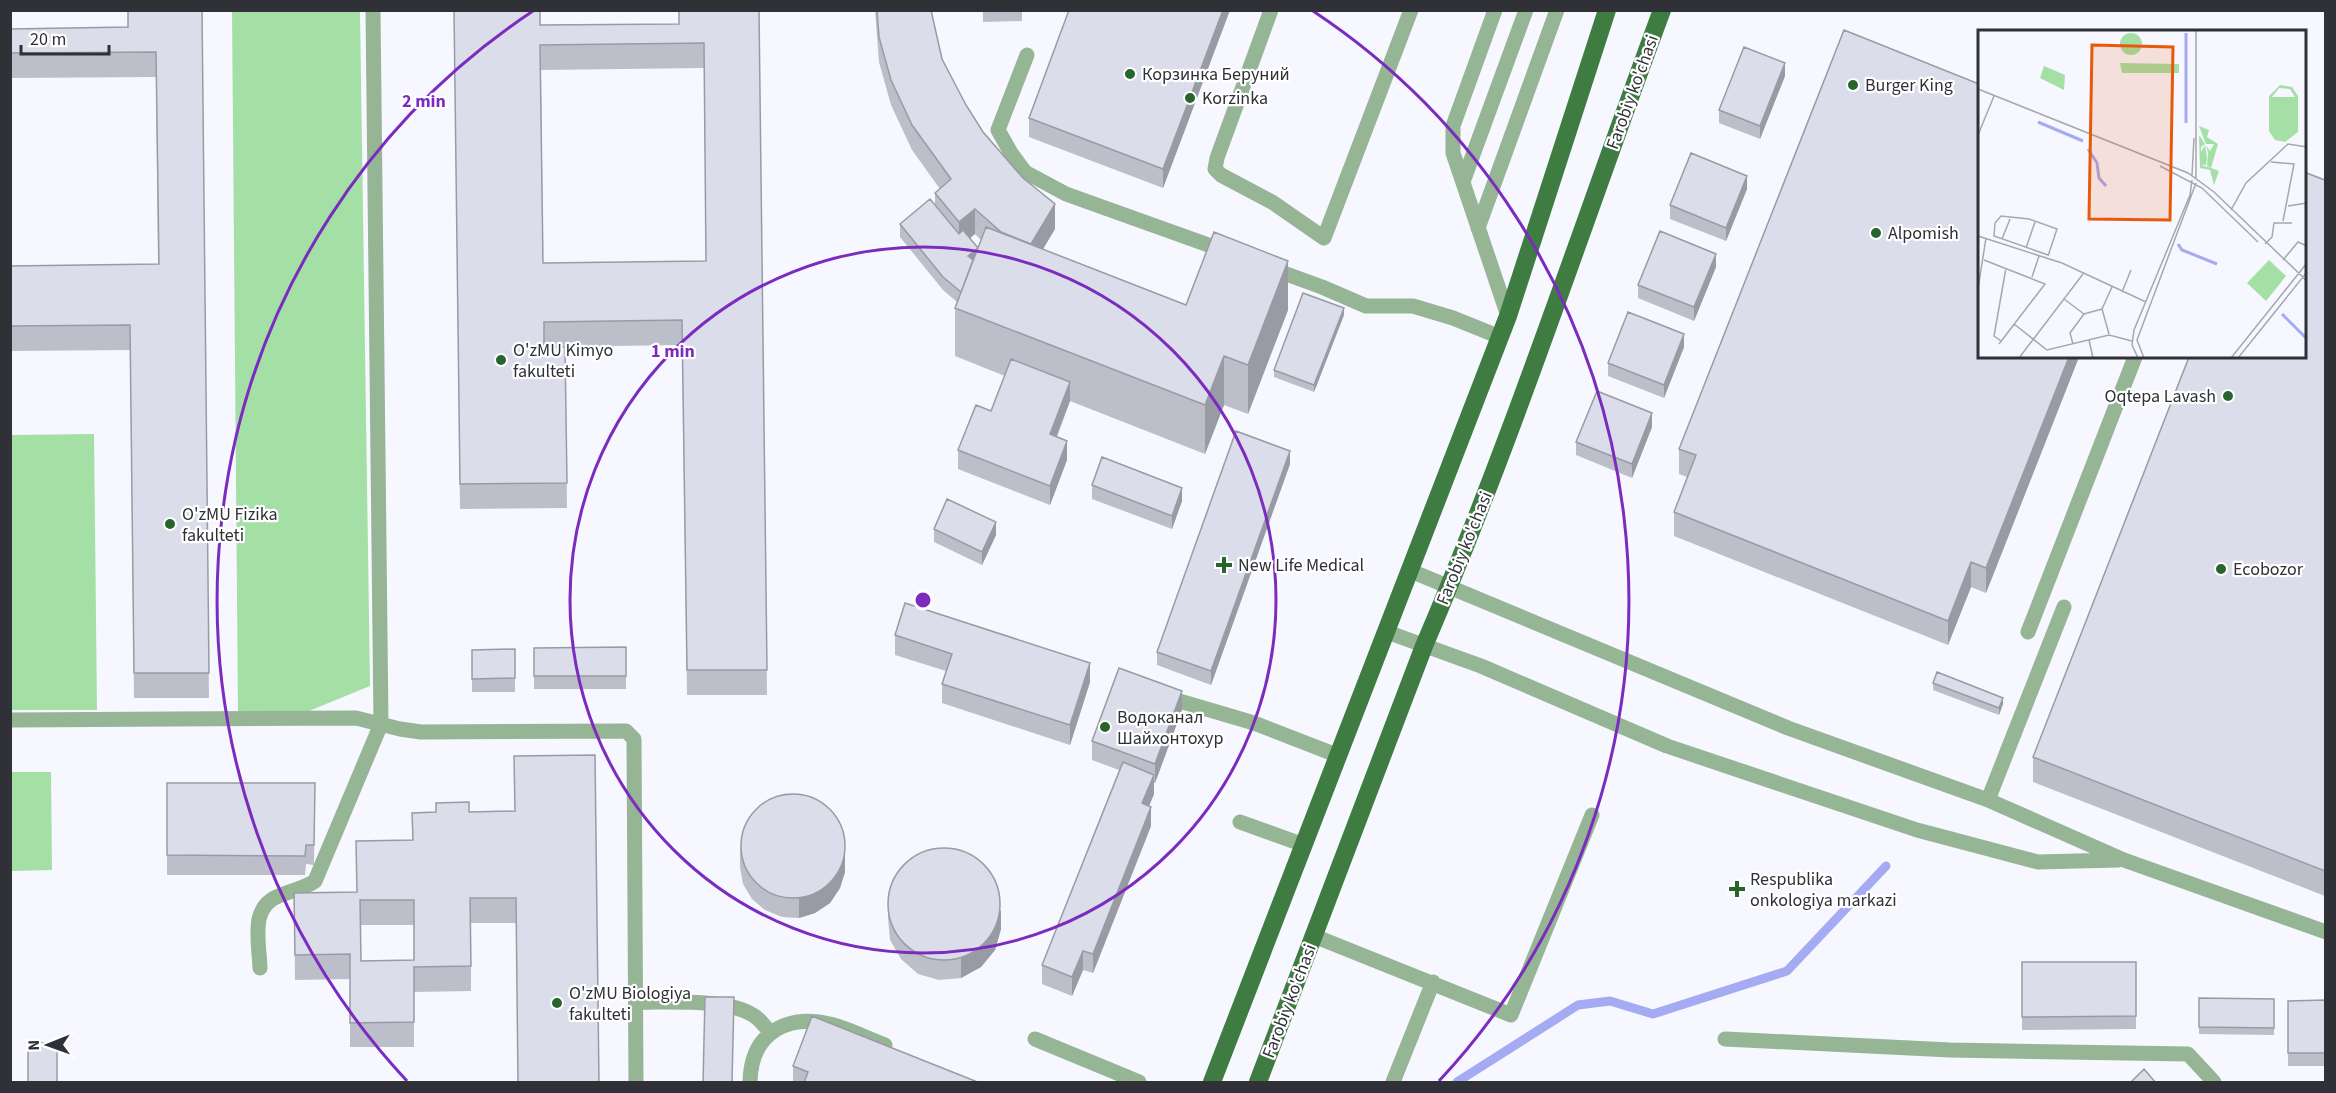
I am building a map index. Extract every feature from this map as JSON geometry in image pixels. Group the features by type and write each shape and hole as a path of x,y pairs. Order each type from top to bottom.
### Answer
{"main road":[{"path":"1212,1083 1508,316 1607,10"},
{"name":"Farobiy ko'chasi","path":"1258,1083 1424,646 1449,588 1545,337 1662,10"}],"lane":[{"path":"260,968 258,918 262,908 267,901 308,886 315,881 381,724 373,10"},
{"path":"1271,10 1215,169 1221,175 1272,202 1324,238 1412,10"},
{"path":"1495,10 1453,126 1452,153 1508,316"},
{"path":"1463,182 1526,10"},
{"path":"1478,228 1557,10"},
{"path":"1027,55 998,130 1025,171 1066,194 1250,260 1366,306 1413,306 1453,318 1500,337"},
{"path":"2028,632 2135,358"},
{"path":"1411,571 1788,729 1988,800 2124,860 2325,932"},
{"path":"1988,800 2064,607"},
{"path":"1387,632 1481,666 1667,746 1917,830 2038,862 2124,860"},
{"path":"1176,700 1254,723 1339,756"},
{"path":"10,720 356,718 421,732 626,731 634,739 636,1083"},
{"path":"1314,936 1511,1015 1592,815"},
{"path":"1240,822 1304,845"},
{"path":"1393,1083 1433,982"},
{"path":"636,1002 705,1003 736,1008 754,1015 770,1032"},
{"path":"750,1083 759,1047 770,1032 794,1022 837,1026 901,1052"},
{"path":"1035,1039 1139,1083"},
{"path":"1725,1039 1950,1050 2188,1054 2214,1083"}],"green space":[{"path":"232,11 360,11 370,686 309,711 238,714"},
{"path":"94,434 97,710 11,710 11,435"},
{"path":"11,772 51,772 52,870 11,871"}],"building":[{"name":"O'zMU Fizika fakulteti","path":"128,10 202,10 209,673 134,673 130,325 10,326 10,266 159,264 156,52 10,53 10,29 128,27"},
{"name":"O'zMU Kimyo fakulteti","path":"454,10 540,10 540,25 679,24 679,10 759,10 767,670 687,670 682,320 544,322 544,347 565,347 567,483 460,484","holes":["704,43 706,261 543,263 540,45"]},
{"path":"877,10 931,10 942,59 983,132 1023,178 1055,204 1031,244 1001,232 975,209 959,222 935,193 951,179 912,125 891,80 879,37"},
{"name":"Корзинка Беруний","path":"1069,10 1223,10 1163,169 1029,118"},
{"name":"Alpomish","path":"1844,30 1978,84 1978,358 2069,358 1986,568 1971,562 1948,621 1674,512 1696,455 1679,449"},
{"path":"1744,47 1785,63 1760,126 1719,110"},
{"path":"1691,153 1747,176 1726,228 1670,205"},
{"name":"Ecobozor","path":"2306,173 2325,180 2325,871 2033,757 2189,358 2306,358"},
{"path":"930,199 959,234 963,230 978,248 968,256 973,260 961,292 943,277 900,224"},
{"path":"986,227 1186,305 1214,232 1288,261 1248,365 1224,356 1205,405 955,308"},
{"path":"1660,231 1716,254 1694,307 1638,285"},
{"path":"1303,293 1344,308 1314,385 1274,370"},
{"path":"1628,312 1684,334 1664,385 1608,363"},
{"path":"1011,359 1070,382 1050,434 1067,441 1050,486 958,450 976,405 991,411"},
{"path":"1597,391 1652,413 1632,464 1576,442"},
{"name":"New Life Medical","path":"1236,431 1290,451 1211,671 1157,652"},
{"path":"1102,457 1182,488 1172,516 1092,485"},
{"path":"947,499 996,522 982,552 934,529"},
{"path":"905,603 1090,663 1070,725 942,684 952,654 895,635"},
{"path":"626,647 626,676 534,676 534,648"},
{"path":"515,649 515,678 472,679 472,650"},
{"path":"1119,668 1182,691 1155,764 1092,741"},
{"path":"1937,672 2003,698 1999,708 1933,683"},
{"path":"595,755 599,1083 518,1083 516,898 470,898 471,966 414,967 414,1022 350,1023 350,954 295,955 294,893 357,892 356,841 413,840 412,813 436,812 436,803 469,802 469,812 515,811 514,756","holes":["360,900 414,900 414,960 361,961"]},
{"path":"1123,762 1154,775 1142,803 1151,807 1093,954 1083,951 1072,977 1042,965"},
{"path":"167,783 315,783 314,845 306,845 305,856 167,855"},
{"path":"793,794 813,798 830,809 841,826 845,846 841,866 830,883 813,894 793,898 773,894 756,883 745,866 741,846 745,826 756,809 773,798"},
{"path":"944,848 966,852 984,864 996,882 1000,904 996,926 984,944 966,956 944,960 922,956 904,944 892,926 888,904 892,882 904,864 922,852"},
{"path":"2022,962 2136,962 2136,1016 2022,1017"},
{"path":"705,997 734,997 732,1083 703,1083"},
{"path":"2199,998 2274,999 2274,1028 2199,1027"},
{"path":"2325,1000 2325,1053 2288,1053 2288,1001"},
{"path":"812,1016 980,1083 804,1083 808,1072 793,1066"},
{"path":"28,1043 57,1043 57,1083 28,1083"},
{"path":"2144,1069 2156,1083 2130,1083"}],"waterway":[{"path":"1457,1082 1578,1005 1610,1001 1653,1014 1787,971 1886,866"}],"place":[{"name":"Корзинка Беруний","path":"1130,74"},
{"name":"Burger King","path":"1853,85"},
{"name":"Korzinka","path":"1190,98"},
{"name":"Alpomish","path":"1876,233"},
{"name":"O'zMU Kimyo fakulteti","path":"501,360"},
{"name":"Oqtepa Lavash","path":"2228,396"},
{"name":"O'zMU Fizika fakulteti","path":"170,524"},
{"name":"New Life Medical","path":"1224,565"},
{"name":"Ecobozor","path":"2221,569"},
{"name":"Водоканал Шайхонтохур","path":"1105,727"},
{"name":"Respublika onkologiya markazi","path":"1737,889"},
{"name":"O'zMU Biologiya fakulteti","path":"557,1003"}]}
